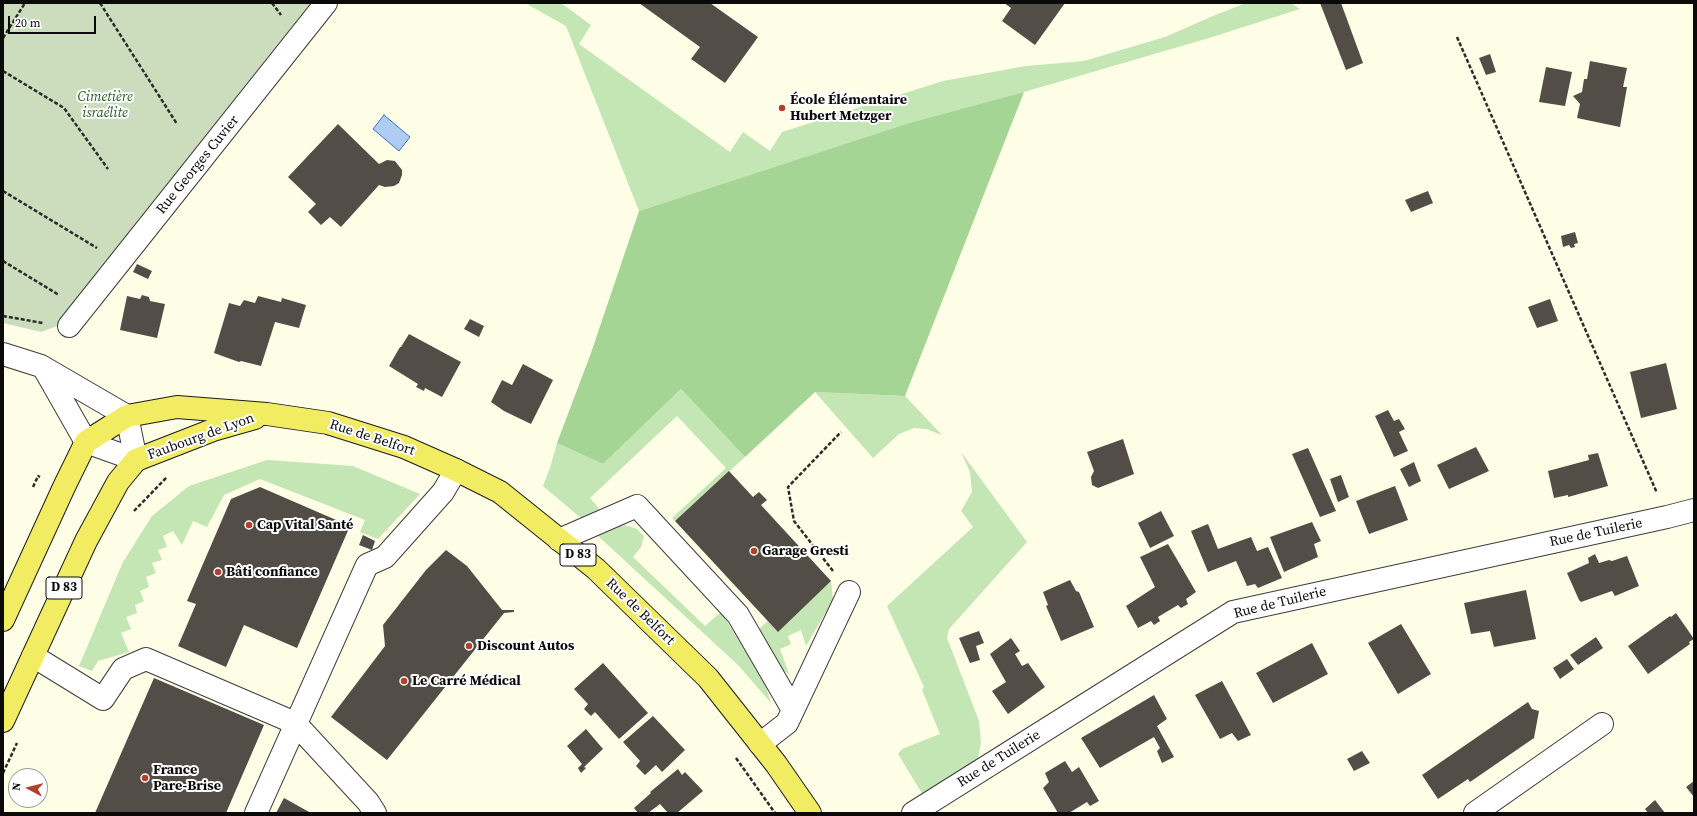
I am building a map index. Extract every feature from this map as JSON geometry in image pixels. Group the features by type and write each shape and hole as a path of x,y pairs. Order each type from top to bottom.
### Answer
{"main road":[{"name":"Faubourg de Lyon","path":"126,416 177,407 268,414"},
{"name":"Faubourg de Lyon","path":"136,460 213,430 268,414"},
{"name":"Rue de Belfort","path":"268,414 328,423 404,447 456,470 500,492 596,569 708,678 760,744 810,813"},
{"name":"D 83","path":"86,442 126,416"},
{"path":"3,620 86,442"},
{"name":"D 83","path":"3,721 86,541 118,482 136,460"}],"street":[{"name":"Rue Georges Cuvier","path":"59,325 326,3"},
{"path":"3,354 41,366 126,416"},
{"path":"45,369 86,442"},
{"name":"Faubourg de Lyon","path":"126,416 136,460"},
{"name":"Faubourg de Lyon","path":"86,442 136,460"},
{"path":"256,813 367,565 385,557 443,492 456,470"},
{"path":"559,540 636,506 738,615 793,710"},
{"name":"Rue de Tuilerie","path":"913,813 1233,612 1694,510"},
{"path":"760,744 786,723 849,592"},
{"path":"33,656 103,698 123,669 146,659 296,723 368,802 375,813"},
{"path":"1475,813 1602,724"}],"path":[{"path":"3,38 25,3"},
{"path":"100,3 177,124"},
{"path":"272,3 280,16"},
{"path":"1457,38 1667,517"},
{"path":"3,71 64,108 108,169"},
{"path":"3,191 101,251"},
{"path":"3,261 63,297"},
{"path":"3,316 59,325"},
{"path":"841,432 788,487 794,521 849,592"},
{"path":"133,512 170,475"},
{"path":"734,756 775,813"}],"green space":[{"name":"Cimetière israélite","path":"3,3 315,3 63,324 41,332 3,323"},
{"path":"525,3 561,3 591,25 579,44 730,152 743,132 770,151 782,132 943,81 1026,66 1084,61 1165,37 1246,3 1291,3 1300,9 1209,38 1024,92 909,123 639,211 566,26"},
{"path":"1024,92 905,396 815,392 745,457 681,389 603,464 557,443 591,353 639,211 909,123"},
{"path":"681,389 745,457 675,521 672,518 726,468 677,416 590,498 602,512 582,519 543,486 557,443 603,464"},
{"path":"815,392 905,396 942,435 926,429 914,428 899,434 873,458"},
{"path":"961,452 1027,542 949,629 947,638 979,721 981,742 978,759 923,795 898,754 902,749 940,734 922,690 924,687 887,606 973,527 961,511 972,492 970,472"},
{"path":"267,460 353,466 420,494 378,539 360,532 365,520 260,479 224,495 207,527 193,521 182,545 173,531 163,536 167,547 158,550 162,560 152,563 156,573 146,577 149,587 140,591 144,601 135,605 137,613 126,617 131,629 121,633 129,652 98,661 92,671 79,666 123,562 152,516 189,486"},
{"path":"625,525 637,529 644,536 641,547 633,557 705,626 721,612 764,680 771,703 738,665 597,535"},
{"path":"831,581 833,600 806,646 801,630 788,636 791,644 780,649 789,674 779,668 759,634 760,628 768,621 778,631"}],"water":[{"path":"384,115 410,137 399,151 373,129"}],"building":[{"path":"639,3 710,3 758,37 725,83 691,59 700,47"},
{"path":"1004,3 1065,3 1035,45 1002,21 1011,8"},
{"path":"1320,3 1341,3 1363,63 1346,70"},
{"path":"1490,54 1496,72 1486,75 1479,58"},
{"path":"1590,61 1627,68 1623,87 1627,87 1620,127 1577,118 1580,104 1573,96 1582,92 1584,79 1587,79"},
{"path":"1546,67 1572,72 1565,106 1539,102"},
{"path":"338,124 379,164 387,160 395,161 402,170 399,183 394,186 385,187 379,185 341,227 330,217 321,225 308,212 316,204 288,177"},
{"path":"1428,191 1433,203 1411,212 1405,200"},
{"path":"1575,232 1578,243 1574,244 1575,247 1571,248 1569,245 1563,247 1561,236"},
{"path":"137,264 152,271 148,279 133,272"},
{"path":"142,295 149,297 150,301 165,304 157,338 120,330 127,296 140,299"},
{"path":"258,296 281,302 282,298 306,305 299,328 275,322 261,366 241,361 239,362 214,353 229,303 240,306 244,300 255,303"},
{"path":"1550,299 1558,321 1537,328 1528,307"},
{"path":"470,319 484,326 479,337 464,329"},
{"path":"409,334 461,362 442,397 425,388 424,391 416,387 418,384 389,366"},
{"path":"1666,363 1677,409 1641,418 1630,372"},
{"path":"523,364 553,380 531,424 504,411 491,402 502,380 512,385"},
{"path":"1388,410 1394,421 1399,419 1405,429 1399,432 1408,451 1394,457 1375,416"},
{"path":"1123,439 1134,474 1098,488 1092,485 1091,477 1094,471 1087,452"},
{"path":"1476,447 1489,471 1449,489 1437,465"},
{"path":"1308,448 1336,511 1320,517 1292,454"},
{"path":"1598,453 1608,486 1568,497 1568,495 1554,498 1548,471 1589,460 1588,455"},
{"path":"1414,462 1421,481 1409,487 1400,469"},
{"name":"Garage Gresti","path":"729,471 753,497 759,492 767,500 761,505 831,581 778,632 675,521"},
{"path":"1341,475 1349,497 1338,502 1330,479"},
{"path":"1395,486 1408,520 1369,534 1356,501"},
{"path":"260,487 350,526 297,648 244,625 226,667 178,646 196,604 187,601 231,499"},
{"path":"1161,511 1174,536 1150,548 1138,523"},
{"path":"1312,522 1321,541 1314,544 1318,557 1284,572 1270,537"},
{"path":"1208,524 1218,549 1251,537 1257,551 1268,547 1282,578 1258,588 1255,584 1247,586 1236,561 1208,572 1191,531"},
{"path":"363,535 375,541 372,550 359,545"},
{"path":"1168,544 1196,592 1186,599 1188,604 1181,608 1178,605 1158,617 1160,621 1154,625 1151,621 1138,628 1126,606 1155,587 1140,557"},
{"name":"Le Carré Médical","path":"446,550 467,566 502,610 514,610 514,612 504,613 387,760 331,717 385,646 383,625 426,570"},
{"path":"1595,554 1599,563 1609,560 1612,561 1627,556 1639,586 1615,596 1612,591 1581,602 1567,573 1589,563 1588,558"},
{"path":"1070,580 1076,591 1079,592 1094,627 1061,641 1046,606 1048,605 1043,592"},
{"path":"1526,590 1536,639 1494,647 1490,631 1471,634 1464,603"},
{"path":"1676,613 1694,639 1689,642 1690,644 1648,674 1628,646"},
{"path":"1401,624 1431,674 1398,694 1368,643"},
{"path":"979,631 984,643 976,646 980,660 970,663 959,638"},
{"path":"1596,637 1603,648 1578,665 1570,655"},
{"path":"1011,638 1020,651 1015,654 1022,666 1028,663 1045,687 1008,714 992,691 1006,682 990,654"},
{"path":"1312,643 1328,674 1273,703 1256,673"},
{"path":"1567,659 1574,669 1560,679 1553,668"},
{"path":"603,663 648,713 619,739 595,712 591,716 584,709 588,704 574,689"},
{"path":"154,678 264,725 226,813 95,813"},
{"path":"1222,681 1251,735 1238,741 1232,733 1220,739 1195,695"},
{"path":"1154,695 1167,719 1157,726 1174,757 1162,763 1157,751 1160,748 1154,737 1100,768 1081,738"},
{"path":"1528,702 1532,709 1539,711 1534,738 1470,782 1468,779 1438,799 1422,775"},
{"path":"653,716 685,750 662,772 656,765 645,775 636,766 640,761 623,742"},
{"path":"586,729 603,749 584,767 586,768 581,773 578,768 582,764 567,746"},
{"path":"1362,751 1370,763 1354,771 1347,759"},
{"path":"1065,761 1072,772 1079,767 1099,801 1090,806 1087,802 1069,813 1058,813 1043,788 1049,782 1045,773"},
{"path":"678,769 682,775 685,772 703,791 677,813 668,813 660,804 648,813 638,813 634,808 651,793 650,792"},
{"path":"1694,781 1694,797 1686,787"},
{"path":"284,798 311,813 276,813"},
{"path":"1655,800 1665,813 1648,813 1645,809"}],"place":[{"name":"École Élémentaire Hubert Metzger","path":"782,108"},
{"name":"Cap Vital Santé","path":"249,525"},
{"name":"Garage Gresti","path":"754,551"},
{"name":"Bâti confiance","path":"218,572"},
{"name":"Discount Autos","path":"469,646"},
{"name":"Le Carré Médical","path":"404,681"},
{"name":"France Pare-Brise","path":"145,778"}]}
